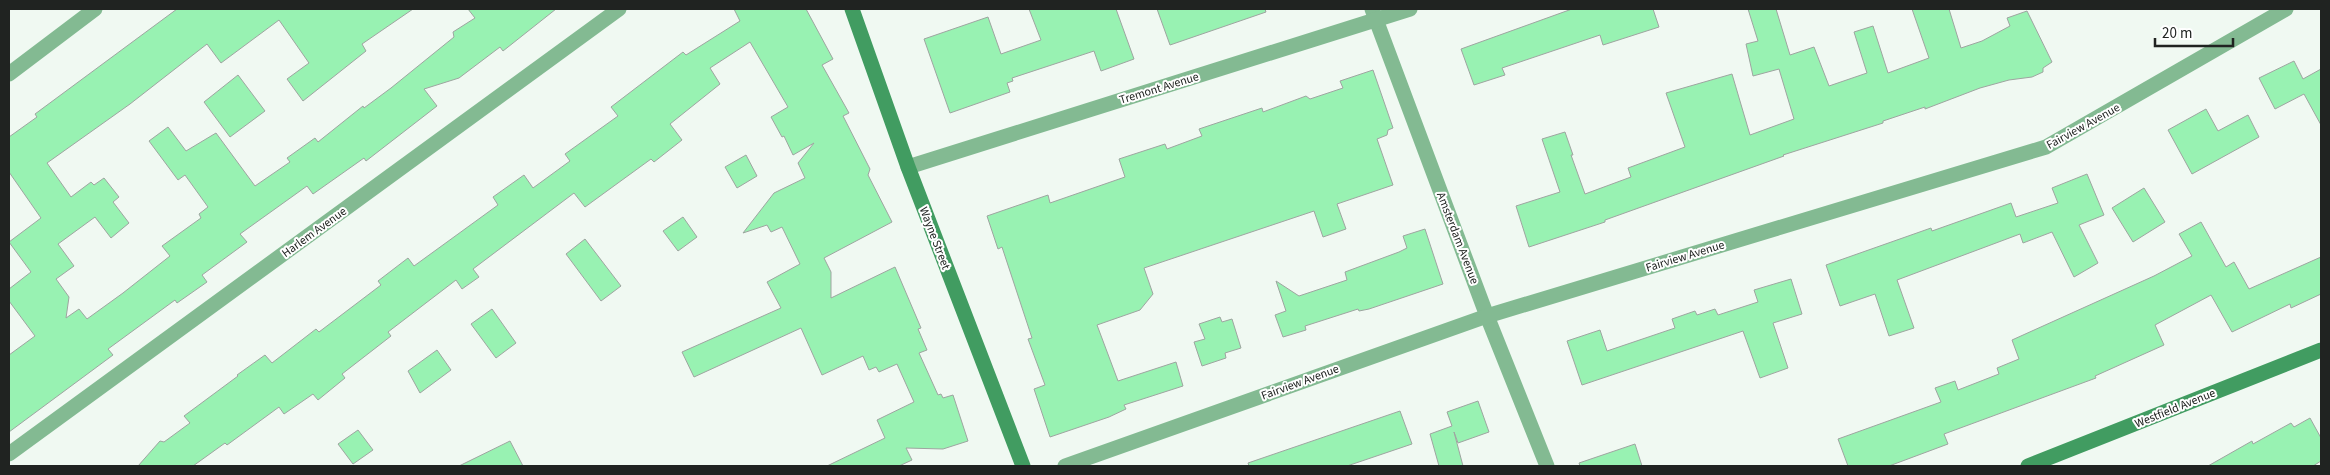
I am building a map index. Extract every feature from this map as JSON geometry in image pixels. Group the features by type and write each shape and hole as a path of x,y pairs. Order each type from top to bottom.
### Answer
{"street":[{"path":"9,74 94,9"},
{"name":"Harlem Avenue","path":"9,454 619,9"},
{"name":"Wayne Street","path":"852,9 908,168 1022,466"},
{"name":"Tremont Avenue","path":"908,168 1374,14 1410,9"},
{"name":"Fairview Avenue","path":"1065,466 1487,316 2046,148 2286,9"},
{"name":"Amsterdam Avenue","path":"1374,14 1487,316 1547,466"},
{"name":"Westfield Avenue","path":"2028,466 2321,350"}],"building":[{"path":"177,9 413,9 362,44 366,51 303,101 287,79 309,63 279,20 221,63 207,44 130,104 47,163 71,197 91,182 94,185 104,178 119,197 113,202 129,223 111,238 95,217 58,244 74,266 56,279 69,297 66,318 79,309 87,319 123,293 170,256 162,246 201,218 199,214 208,207 185,175 178,180 149,141 168,127 186,151 216,133 255,186 290,162 287,158 315,138 318,142 363,106 364,108 391,88 454,37 453,32 475,18 468,9 556,9 503,51 500,47 459,78 424,89 437,106 366,161 364,158 313,194 307,186 240,234 247,242 202,275 207,282 177,303 175,300 108,349 113,355 9,432 9,355 35,336 9,301 9,289 31,272 9,242 41,218 9,172 9,137 37,117 35,114"},
{"path":"734,9 806,9 833,59 822,65 849,113 843,116 870,169 868,175 892,222 824,258 831,272 831,298 895,267 921,328 918,329 927,350 919,353 938,395 941,394 943,398 953,395 968,441 943,449 906,448 912,460 899,466 827,466 885,438 877,420 914,402 897,364 879,372 876,367 869,370 863,356 822,375 801,328 694,377 682,352 781,308 767,282 800,264 782,227 771,232 767,225 743,233 774,193 805,178 798,163 814,143 793,155 784,136 782,137 771,117 788,107 750,42 710,68 720,84 670,124 682,140 654,162 651,159 585,207 574,193 473,269 479,277 462,289 456,280 388,332 391,336 342,374 345,378 318,400 313,394 284,414 279,407 227,445 225,443 193,466 138,466 160,441 164,442 190,423 184,416 265,355 272,363 316,329 319,332 381,285 378,281 408,258 414,266 498,205 493,197 524,175 533,188 570,161 565,154 618,116 611,107 683,52 686,55 740,21"},
{"path":"1029,9 1116,9 1134,59 1101,71 1094,51 1012,78 1013,81 1007,83 1010,92 950,113 924,39 988,17 1001,54 1041,40"},
{"path":"1157,9 1265,9 1266,12 1170,45"},
{"path":"1572,9 1653,9 1659,27 1603,45 1600,35 1502,68 1505,75 1474,85 1461,49"},
{"path":"1748,9 1776,9 1790,55 1814,47 1829,86 1867,73 1854,32 1873,26 1888,73 1929,58 1912,9 1949,9 1961,48 1982,41 2010,26 2007,18 2027,11 2052,62 2043,68 2043,72 2032,77 2009,80 1980,88 1925,109 1925,107 1883,121 1883,123 1783,155 1605,220 1605,222 1529,247 1516,206 1560,192 1542,139 1565,132 1585,194 1631,177 1628,168 1685,147 1666,93 1732,74 1750,135 1794,119 1779,69 1753,76 1746,44 1758,41"},
{"path":"2294,61 2303,79 2321,69 2321,125 2304,94 2275,109 2259,78"},
{"path":"1373,70 1393,128 1388,130 1387,135 1377,139 1393,185 1337,204 1346,229 1323,237 1314,211 1144,268 1153,294 1140,310 1097,325 1118,381 1176,362 1183,386 1124,405 1126,409 1109,417 1050,437 1034,389 1045,385 1028,339 1032,338 1002,247 998,249 987,216 1048,195 1050,203 1125,177 1119,159 1165,144 1167,149 1202,136 1199,129 1262,108 1263,112 1306,96 1310,99 1343,88 1340,81"},
{"path":"238,75 265,111 230,137 204,102"},
{"path":"2206,109 2218,131 2248,115 2259,137 2192,174 2168,130"},
{"path":"746,155 757,176 737,188 725,167"},
{"path":"2087,174 2104,215 2079,225 2098,263 2074,277 2052,232 2023,243 2020,234 1897,280 1914,328 1889,336 1875,294 1840,306 1826,265 1931,228 1932,231 2011,203 2016,217 2058,203 2052,188"},
{"path":"2144,188 2165,222 2133,242 2112,208"},
{"path":"683,217 697,237 678,251 663,231"},
{"path":"2201,222 2226,267 2234,262 2249,289 2321,257 2321,294 2291,308 2290,304 2232,332 2211,295 2155,325 2164,345 2095,376 2096,378 1944,434 1948,444 1889,466 1848,466 1838,439 1941,402 1935,388 1955,381 1958,390 1999,374 1997,368 2019,359 2012,340 2154,276 2192,256 2179,234"},
{"path":"1425,229 1443,284 1369,309 1359,311 1358,309 1305,326 1306,330 1283,337 1275,315 1286,311 1276,281 1299,296 1347,280 1345,272 1407,248 1403,236"},
{"path":"585,239 621,286 601,301 566,254"},
{"path":"1791,279 1802,314 1773,323 1788,368 1760,378 1743,331 1582,385 1567,341 1600,330 1607,351 1675,328 1672,319 1695,311 1697,315 1715,309 1718,315 1758,302 1754,290"},
{"path":"492,309 516,343 496,358 471,324"},
{"path":"1220,317 1222,322 1232,319 1241,348 1225,353 1226,358 1202,366 1194,342 1205,339 1199,324"},
{"path":"437,350 451,370 420,393 408,371"},
{"path":"1478,401 1489,432 1458,443 1454,432 1463,466 1439,466 1430,434 1452,426 1447,412"},
{"path":"1400,411 1412,444 1347,466 1249,466 1248,463"},
{"path":"2310,418 2321,438 2321,461 2313,466 2208,466 2252,441 2253,444 2291,423 2294,427"},
{"path":"358,430 373,450 353,464 338,444"},
{"path":"510,441 523,466 459,466"},
{"path":"1635,444 1642,466 1580,466 1579,463"}]}
